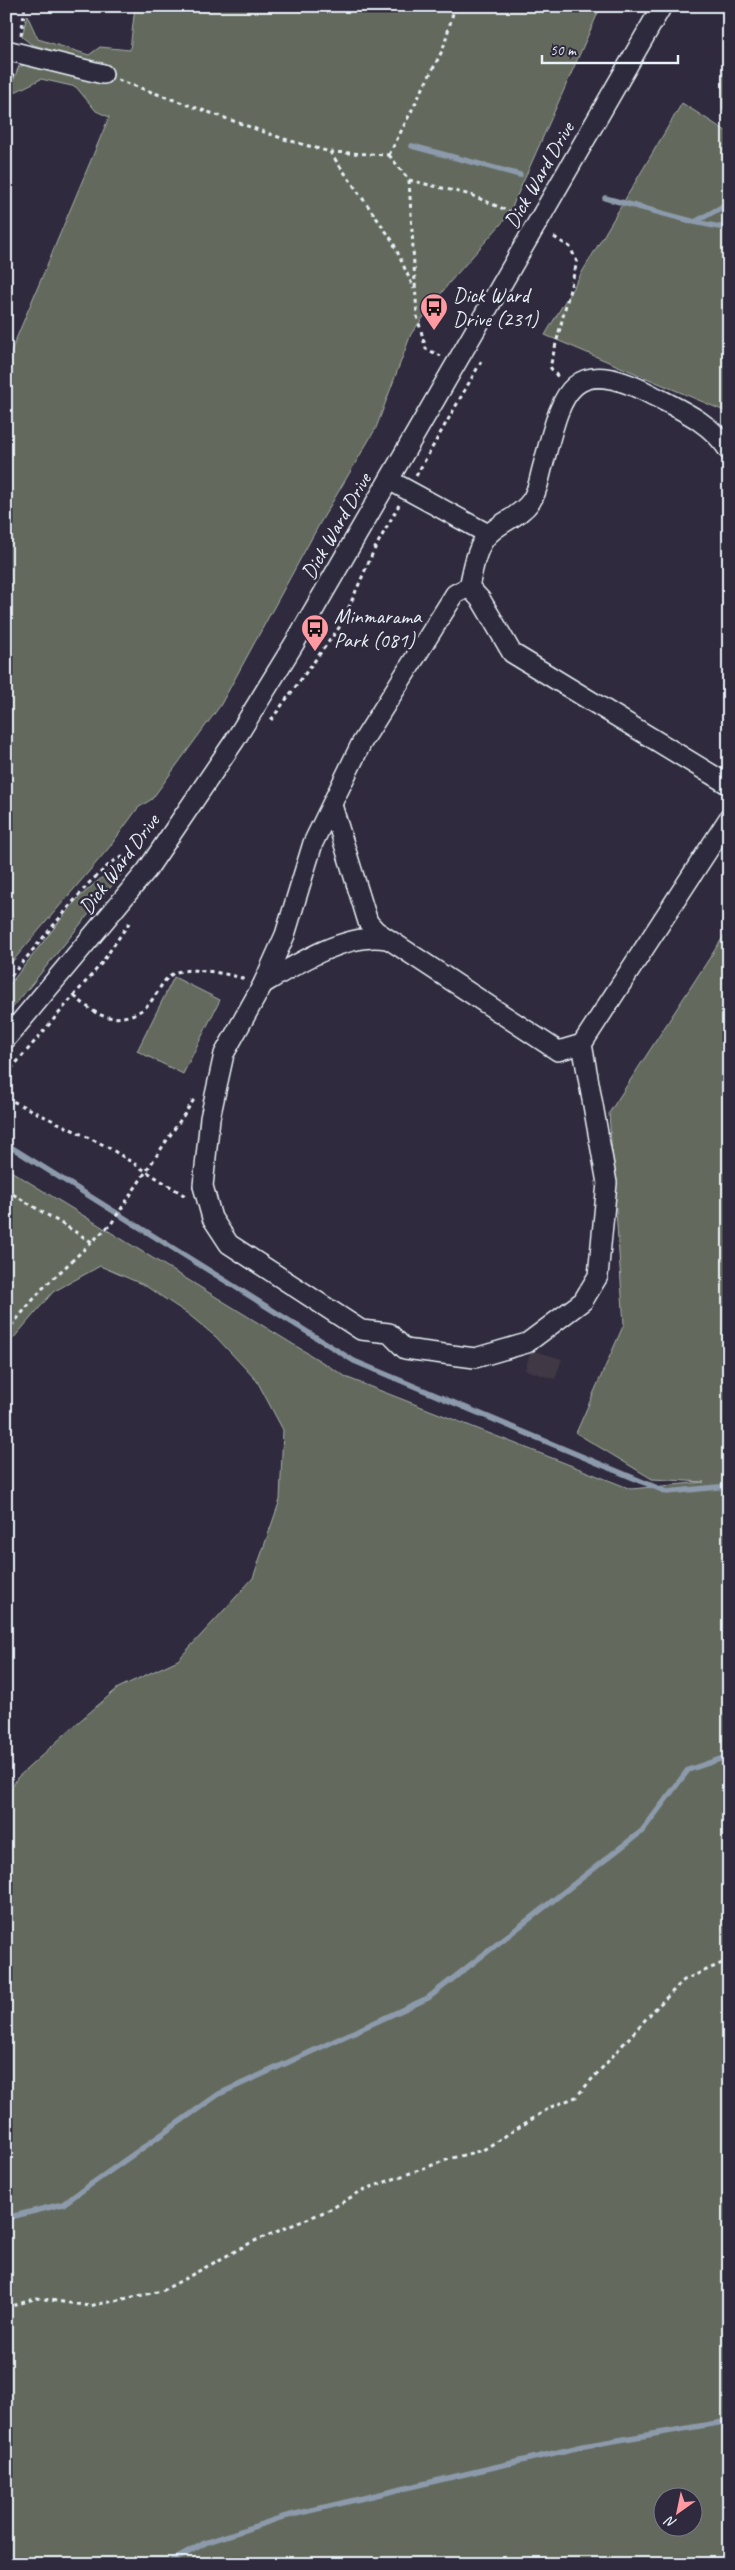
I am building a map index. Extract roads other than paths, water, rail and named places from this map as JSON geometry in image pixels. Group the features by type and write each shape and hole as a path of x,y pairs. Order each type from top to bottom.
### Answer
{"street":[{"name":"Dick Ward Drive","path":"6,1040 145,872 235,740 389,480 662,6"},
{"path":"6,50 103,74"},
{"path":"582,1044 608,1183 598,1276 583,1301 527,1343 474,1358 405,1349 389,1333 361,1330 229,1244 219,1232 203,1186 210,1118 224,1054 263,984 285,935 313,843 361,744 455,594 469,587 477,555 488,534 516,516 530,502 538,488 557,412 570,391 584,379 597,377 626,382 706,424 729,451"},
{"path":"389,480 488,534"},
{"path":"469,587 481,600 512,653 729,786"},
{"path":"332,805 368,922 386,939 558,1051 582,1044 729,818"},
{"path":"263,984 333,948 360,938 386,939"}],"waterway":[{"path":"412,146 520,175"},
{"path":"605,198 695,222 729,203"},
{"path":"695,222 729,229"},
{"path":"6,1144 354,1361 667,1492 729,1486"},
{"path":"6,2218 63,2204 219,2094 428,1998 642,1831 688,1770 729,1756"},
{"path":"167,2564 205,2543 283,2517 584,2446 729,2421"}],"place":[{"name":"Dick Ward Drive (231)","path":"434,331"},
{"name":"Minmarama Park (081)","path":"315,652"}]}
